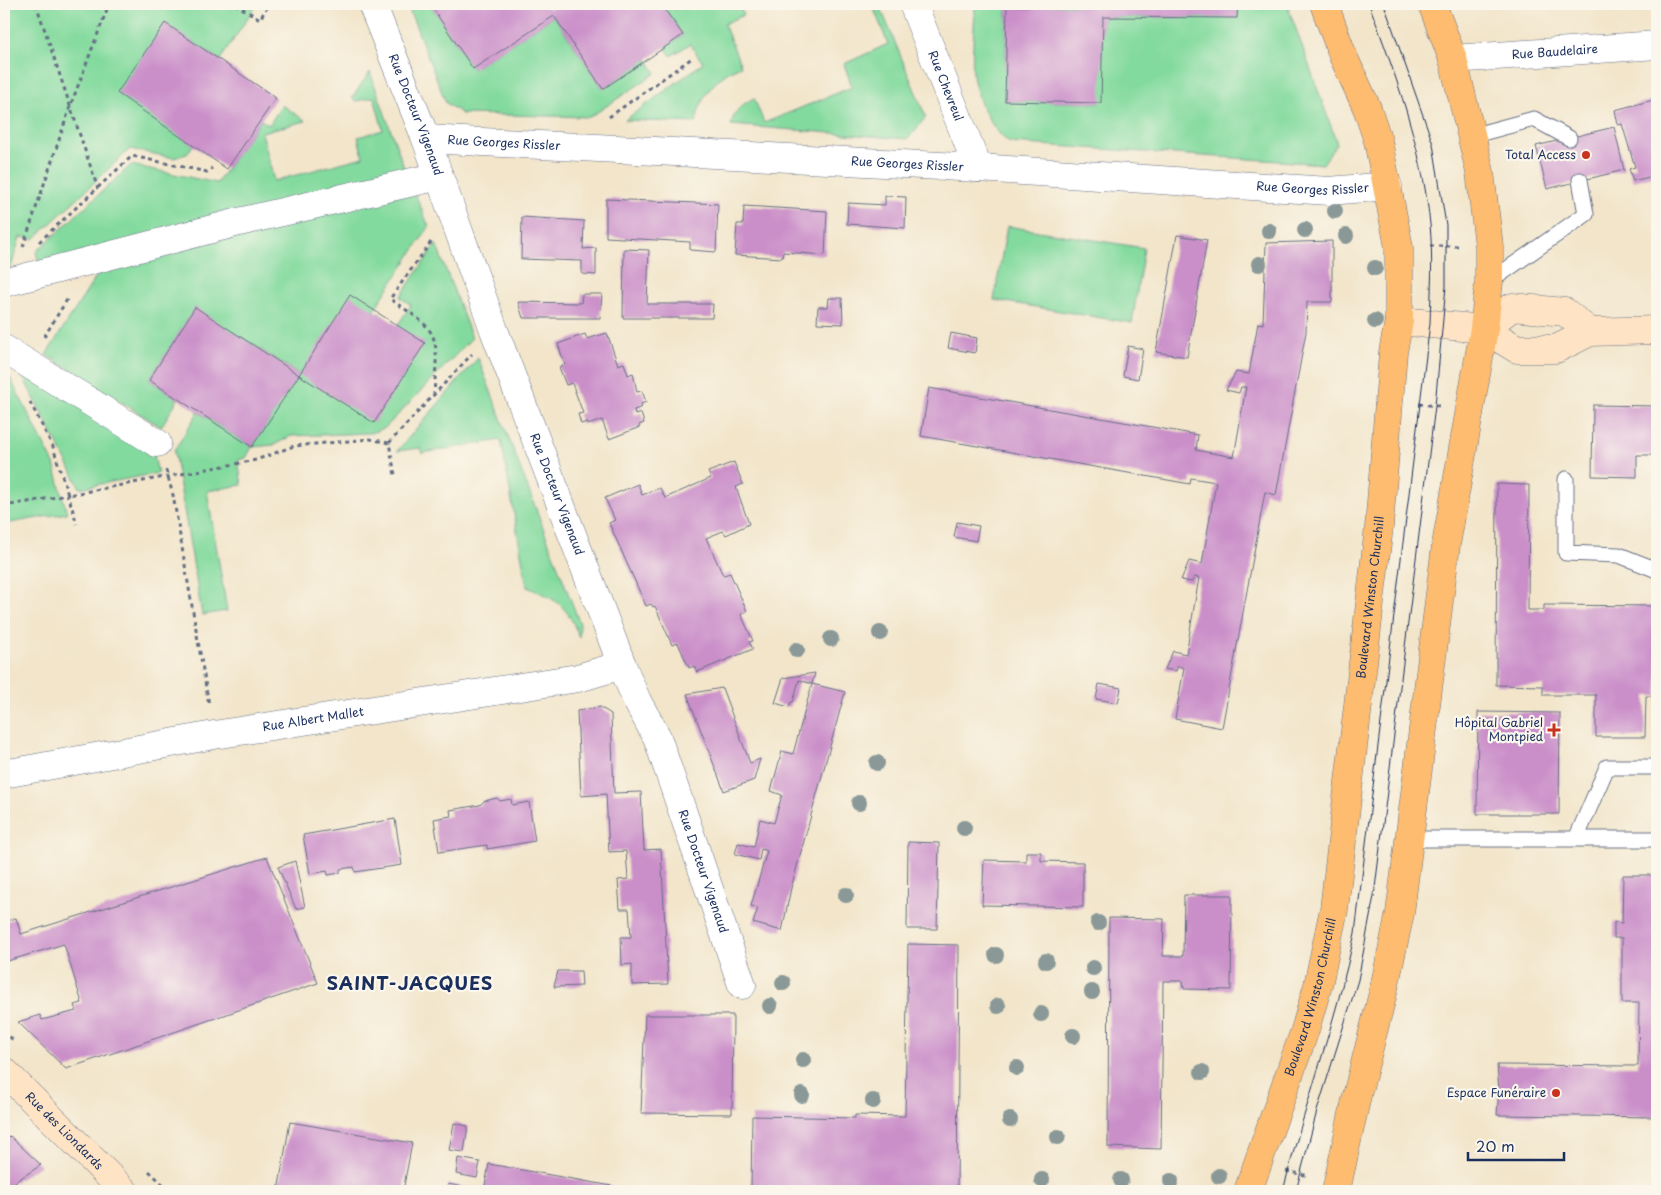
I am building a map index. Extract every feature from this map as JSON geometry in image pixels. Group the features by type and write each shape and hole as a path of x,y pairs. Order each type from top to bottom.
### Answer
{"main road":[{"name":"Boulevard Winston Churchill","path":"1248,1191 1305,1030 1318,985 1334,909 1379,527 1393,352 1399,321 1399,247 1378,141 1368,108 1343,56 1324,4"},
{"path":"1337,1188 1358,1091 1393,949 1446,545 1484,329 1489,282 1489,246 1480,172 1453,59 1432,4"},
{"path":"1484,329 1512,307 1565,312 1590,332"},
{"path":"1399,321 1484,329 1517,349 1556,349 1590,332 1657,330"},
{"name":"Rue des Liondards","path":"4,1071 124,1191"}],"street":[{"name":"Rue Docteur Vigenaud","path":"372,4 426,139 451,214 494,330 622,665 637,700 657,737 742,985"},
{"name":"Rue Chevreul","path":"913,4 978,168"},
{"name":"Rue Baudelaire","path":"1453,59 1657,45"},
{"name":"Rue Georges Rissler","path":"426,139 978,168 1329,191 1388,186"},
{"path":"4,283 239,222 439,176"},
{"path":"4,349 157,443"},
{"name":"Rue Albert Mallet","path":"4,774 214,735 578,678 622,665"}],"lane":[{"path":"1471,136 1534,118 1569,138"},
{"path":"1489,282 1586,214 1580,180"},
{"path":"1566,479 1566,552 1618,555 1657,570"},
{"path":"1576,839 1607,767 1657,767"},
{"path":"1408,839 1657,839"}],"path":[{"path":"36,4 98,189"},
{"path":"29,247 22,249 70,107 109,4"},
{"path":"236,4 260,19 269,4"},
{"path":"606,147 606,119 692,58"},
{"path":"36,244 132,156 207,172 212,168"},
{"path":"434,394 437,353 434,334 423,320 390,299 451,214"},
{"path":"1399,247 1489,246"},
{"path":"28,364 90,261"},
{"path":"389,443 494,330"},
{"path":"1389,401 1470,410"},
{"path":"157,443 173,495 214,735"},
{"path":"4,509 10,505 68,495 77,524"},
{"path":"1257,1163 1337,1188"}],"green space":[{"path":"4,4 257,4 220,60 165,24 193,145 187,154 174,158 130,149 34,239 20,237 7,281 4,282 4,108 8,107 4,78"},
{"path":"407,4 430,4 473,69 554,16 603,89 647,59 656,73 590,117 462,114 446,103"},
{"path":"661,4 739,4 743,15 724,24 741,66 724,75 711,88 701,104 696,123 625,120 703,63 690,44 671,56 665,47 683,35"},
{"path":"872,4 879,4 926,117 908,139 731,125 739,108 754,98 764,123 852,87 844,64 888,44"},
{"path":"975,4 1102,4 1102,6 1007,6 1005,101 1100,103 1103,17 1237,18 1238,4 1287,4 1337,143 1323,164 1010,143 997,131 987,116 979,99 974,81"},
{"path":"370,72 407,176 40,267 36,252 131,165 217,183 261,120 269,125 282,105 306,121 262,132 274,181 363,157 358,137 383,130 374,97 356,101 352,98"},
{"path":"414,191 429,227 374,310 397,326 411,305 400,297 436,244 472,338 385,428 370,433 291,436 274,445 252,447 299,374 195,308 149,380 178,399 161,427 46,355 103,266"},
{"path":"1007,226 1144,248 1132,323 994,300"},
{"path":"478,358 580,624 579,638 571,618 560,605 547,596 527,587 501,440 422,453 420,448 397,451"},
{"path":"4,366 54,464 67,513 4,524"},
{"path":"29,371 153,452 158,473 80,488 23,377"},
{"path":"198,412 252,447 246,458 238,460 242,485 207,491 227,611 202,615 174,451"}],"building":[{"path":"430,4 545,4 549,9 556,4 661,4 683,35 603,89 554,16 473,69"},
{"path":"1102,4 1238,4 1237,18 1103,17 1101,103 1005,101 1007,6 1102,6"},
{"path":"165,23 276,98 227,169 117,93"},
{"path":"4,86 8,107 4,108"},
{"path":"1657,99 1657,175 1633,181 1629,169 1635,167 1622,124 1618,125 1615,110"},
{"path":"1614,127 1624,170 1547,189 1536,146"},
{"path":"885,196 906,197 905,228 847,224 848,203 885,205"},
{"path":"606,199 718,204 716,252 690,250 690,242 606,237"},
{"path":"744,206 827,211 825,255 783,252 782,258 735,255 737,224 743,224"},
{"path":"522,217 584,221 583,249 596,248 596,275 582,274 582,261 521,259"},
{"path":"1177,235 1207,240 1187,357 1156,352"},
{"path":"1332,241 1332,302 1307,302 1306,332 1276,495 1265,492 1222,728 1175,719 1184,668 1178,666 1176,671 1165,669 1173,651 1186,654 1199,578 1194,577 1192,582 1181,580 1189,561 1202,564 1216,482 1191,478 1190,484 921,436 929,388 1198,435 1196,450 1234,457 1246,387 1241,387 1239,393 1226,390 1236,372 1249,374 1258,323 1263,324 1266,243"},
{"path":"624,249 649,250 647,304 713,304 712,318 623,318"},
{"path":"582,294 602,294 600,318 523,318 518,302 581,303"},
{"path":"350,295 425,343 374,423 299,375"},
{"path":"829,298 842,298 843,324 817,323 818,307 828,307"},
{"path":"195,307 299,375 252,447 149,380"},
{"path":"607,333 618,365 624,363 628,375 633,373 637,392 642,391 646,402 641,404 642,407 634,410 635,415 641,413 644,423 639,425 640,427 609,439 602,420 588,425 587,422 581,424 578,414 583,413 572,383 566,385 559,367 565,365 558,344 585,334 587,339"},
{"path":"951,333 977,338 975,353 948,348"},
{"path":"1128,346 1143,349 1138,379 1123,376"},
{"path":"1593,405 1657,406 1657,455 1637,455 1637,477 1592,476"},
{"path":"734,462 743,484 736,487 749,524 726,535 723,531 706,538 722,573 724,575 730,573 747,611 741,614 753,641 749,642 753,649 697,672 694,666 689,668 678,643 672,645 655,606 653,607 651,604 646,606 609,523 615,520 605,498 638,484 642,495 660,488 665,498 711,478 708,472"},
{"path":"1497,484 1529,485 1528,610 1544,610 1544,605 1657,606 1657,696 1646,696 1645,737 1596,737 1596,695 1543,695 1543,686 1496,685"},
{"path":"957,522 979,526 976,541 954,537"},
{"path":"815,673 812,684 799,680 793,702 791,702 789,707 775,703 783,678"},
{"path":"812,684 845,692 791,888 782,931 753,923 758,908 751,906 767,851 761,849 759,860 735,854 738,843 754,847 760,819 774,823 782,795 771,791 782,751 793,754"},
{"path":"1099,684 1121,688 1118,703 1096,699"},
{"path":"722,688 750,763 760,759 754,780 724,791 687,694"},
{"path":"600,707 611,714 614,793 641,792 644,850 661,849 668,984 632,985 632,964 622,965 621,937 631,937 629,909 620,909 618,880 628,879 626,851 609,852 606,794 581,796 577,711"},
{"path":"1478,712 1560,713 1559,814 1477,814"},
{"path":"497,798 500,801 511,799 512,805 529,802 535,841 487,849 487,845 439,852 434,819 451,816 450,810 480,805 484,801"},
{"path":"395,819 402,865 355,872 354,867 340,869 340,873 328,875 327,871 310,874 303,835"},
{"path":"908,842 939,843 937,929 907,929"},
{"path":"1026,852 1041,852 1041,861 1083,862 1083,907 982,905 984,860 1026,861"},
{"path":"267,857 318,983 66,1069 18,1022 40,1015 42,1020 76,1011 74,1005 82,1003 64,944 4,962 4,922 16,918 21,934"},
{"path":"295,861 305,907 296,909 278,867"},
{"path":"1623,875 1657,875 1657,1117 1497,1115 1499,1090 1497,1065 1638,1066 1639,1003 1622,1003 1622,938 1614,938 1614,922 1622,923"},
{"path":"1184,895 1232,895 1231,990 1184,989 1183,981 1163,981 1161,1149 1108,1147 1109,918 1164,919 1163,956 1183,956"},
{"path":"908,944 959,945 957,1191 751,1191 752,1116 855,1118 855,1115 905,1116"},
{"path":"558,971 581,971 582,986 554,987"},
{"path":"645,1015 733,1015 732,1114 641,1113"},
{"path":"290,1122 412,1143 403,1191 278,1191"},
{"path":"454,1123 468,1126 464,1152 449,1150"},
{"path":"10,1136 41,1165 4,1189 4,1142"},
{"path":"458,1158 480,1162 477,1178 456,1174"},
{"path":"489,1164 634,1190 634,1191 484,1191"},
{"path":"448,1184 481,1190 481,1191 447,1191"}],"tram line":[{"path":"1283,1191 1339,998 1355,933 1430,323 1431,236 1421,167 1407,112 1369,4"},
{"path":"1296,1191 1317,1111 1358,980 1374,896 1435,406 1446,286 1446,225 1433,144 1384,4"}],"place":[{"name":"Total Access","path":"1586,155"},
{"name":"Hôpital Gabriel Montpied","path":"1554,730"},
{"name":"Espace Funéraire","path":"1556,1093"}],"district":[{"name":"SAINT-JACQUES","path":"410,984"}]}
